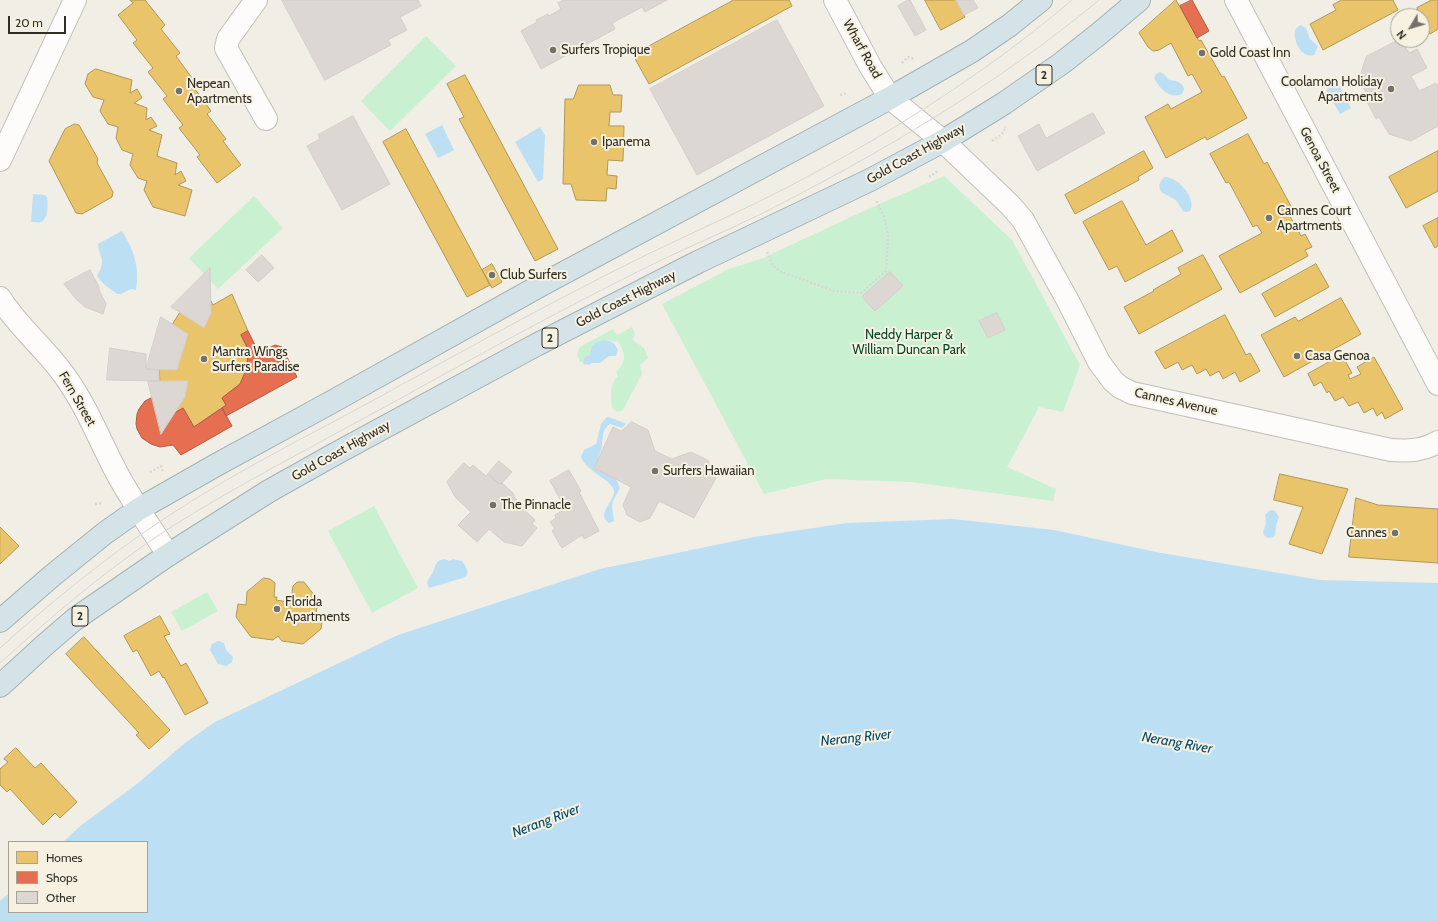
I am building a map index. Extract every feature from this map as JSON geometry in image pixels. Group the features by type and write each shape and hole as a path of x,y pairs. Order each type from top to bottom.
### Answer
{"highway":[{"path":"0,621 53,575 105,533 140,509 218,464 537,288 890,98 972,51 1010,25 1041,0"},
{"name":"Gold Coast Highway","path":"0,686 75,619 168,555 280,485 536,345 698,262 870,180 942,142 1003,104 1062,62 1100,33 1139,0"}],"street":[{"path":"0,160 75,0"},
{"path":"256,0 228,39 226,48 266,118"},
{"name":"Wharf Road","path":"835,0 870,66 890,98 942,142"},
{"name":"Genoa Street","path":"1236,0 1438,384"},
{"name":"Cannes Avenue","path":"942,142 1023,220 1099,362 1112,380 1120,387 1132,393 1391,450 1413,451 1438,442"},
{"name":"Fern Street","path":"0,298 17,322 65,376 76,394 120,479 168,555"}],"path":[{"path":"840,95 847,93"},
{"path":"992,140 1002,134 1006,128 1002,124"},
{"path":"929,177 938,171"},
{"path":"767,252 772,264 779,271 834,290 861,293 886,271 888,235 884,216 876,200"},
{"path":"150,472 160,466 164,475"},
{"path":"95,504 103,504"}],"green space":[{"path":"426,36 456,66 390,131 361,101"},
{"name":"Neddy Harper & William Duncan Park","path":"944,176 1012,240 1080,365 1063,412 1039,407 1007,467 1056,489 1053,501 911,482 826,479 764,494 662,304 729,269 763,258 868,209"},
{"path":"254,196 283,228 218,289 189,258"},
{"path":"632,327 635,334 633,340 644,348 648,358 640,365 642,374 624,408 617,412 612,408 611,390 615,379 618,376 616,372 624,360 624,353 618,341 614,342 601,340 595,343 591,348 589,355 583,362 580,362 577,355 580,347 613,329 617,335"},
{"path":"374,506 418,588 372,613 328,531"},
{"path":"207,592 218,611 182,631 171,612"}],"water":[{"path":"1300,25 1306,28 1310,39 1318,46 1314,55 1305,54 1299,48 1295,39 1295,30"},
{"path":"1160,72 1169,80 1182,84 1184,89 1182,94 1169,94 1159,86 1154,78 1156,74"},
{"path":"1338,83 1351,108 1340,114 1326,90"},
{"path":"442,125 454,150 438,158 425,134"},
{"path":"540,127 545,135 543,179 538,182 515,142"},
{"path":"1165,177 1175,180 1185,189 1191,200 1190,211 1183,211 1176,200 1161,192 1161,180"},
{"path":"33,194 45,195 47,197 47,214 44,220 40,222 31,222"},
{"path":"122,231 133,252 137,282 136,290 131,289 121,294 117,294 97,276 102,266 98,244"},
{"path":"603,340 611,341 614,344 618,350 616,356 609,356 600,363 592,363 589,365 584,364 583,362 585,357 589,355 592,346"},
{"path":"607,417 626,424 622,428 610,424 607,426 603,433 602,449 598,459 616,479 620,488 613,501 612,507 614,521 609,523 605,520 604,516 614,494 614,490 612,486 588,467 581,457 584,450 596,444 601,424"},
{"path":"1272,510 1275,511 1279,517 1275,535 1270,538 1265,536 1263,532 1266,523 1265,515"},
{"name":"Nerang River","path":"953,519 1054,530 1156,552 1320,580 1438,583 1438,921 0,921 0,901 8,894 8,913 148,913 148,841 64,841 79,827 137,784 185,743 215,722 398,635 600,569 754,537 847,523"},
{"path":"444,559 450,561 453,559 462,561 467,571 466,577 429,588 427,583 428,579 438,561"},
{"path":"218,641 224,643 226,650 233,657 232,662 226,666 218,664 210,650 212,644"}],"building: Homes":[{"name":"Nepean Apartments","path":"130,0 145,0 165,25 161,29 180,53 176,56 195,82 192,85 211,111 207,114 226,139 223,141 241,165 217,183 197,157 200,155 179,128 183,125 163,99 167,96 148,72 153,68 133,43 137,40 118,15 133,3"},
{"path":"734,0 789,0 792,6 649,84 633,55"},
{"path":"925,0 956,0 965,17 941,30"},
{"name":"Gold Coast Inn","path":"1176,0 1199,41 1201,40 1222,77 1224,76 1247,118 1207,140 1205,137 1166,158 1145,117 1168,104 1171,109 1202,92 1192,74 1188,76 1171,43 1159,50 1153,51 1148,47 1139,33"},
{"path":"1342,0 1393,0 1397,8 1390,8 1390,14 1323,50 1310,24 1336,10 1333,5"},
{"path":"1432,0 1438,0 1438,29 1430,34 1430,8 1417,8"},
{"path":"96,69 132,80 130,93 137,89 142,98 134,103 147,108 146,120 151,117 157,126 149,130 162,135 157,156 177,163 175,175 181,171 186,181 178,185 192,190 185,216 153,207 144,190 147,181 138,178 130,165 133,154 122,150 116,138 118,127 108,124 100,111 104,100 93,97 85,84 88,74"},
{"path":"465,75 558,249 535,261 459,119 464,117 447,84"},
{"name":"Ipanema","path":"579,85 610,85 613,95 622,95 621,112 610,112 609,126 624,126 623,161 608,160 607,175 617,176 616,189 607,188 606,201 576,200 571,184 563,184 565,99 573,99"},
{"path":"75,124 79,125 98,159 97,163 113,192 112,197 82,214 76,213 49,161 65,129"},
{"path":"406,129 490,285 467,297 383,142"},
{"name":"Cannes Court Apartments","path":"1248,134 1264,164 1267,162 1292,208 1287,211 1301,236 1305,234 1312,247 1305,250 1308,256 1240,293 1219,256 1262,233 1257,225 1253,227 1229,182 1226,183 1210,154"},
{"path":"1144,151 1153,168 1138,177 1139,180 1075,214 1065,195"},
{"path":"1438,151 1438,191 1406,208 1389,177"},
{"path":"1122,201 1146,245 1172,230 1183,251 1125,282 1117,266 1109,270 1083,222"},
{"path":"1438,218 1438,246 1435,248 1423,226"},
{"path":"1203,255 1222,289 1139,334 1124,307 1181,274 1178,268"},
{"path":"492,264 502,282 492,288 482,270"},
{"path":"1316,264 1329,287 1275,317 1262,294"},
{"name":"Mantra Wings Surfers Paradise","path":"205,290 213,305 232,294 248,331 241,335 247,347 248,363 244,378 240,384 222,398 226,405 194,427 183,408 166,418 161,403 159,364 170,328 180,312"},
{"name":"Casa Genoa","path":"1341,298 1361,334 1284,377 1261,335 1295,317 1298,321"},
{"path":"1225,315 1246,355 1250,353 1260,371 1240,382 1235,372 1223,379 1219,371 1210,376 1206,369 1197,374 1192,365 1182,370 1178,362 1165,369 1155,352"},
{"path":"1342,355 1352,373 1348,375 1350,379 1361,374 1357,367 1374,357 1403,409 1385,419 1382,412 1377,416 1373,408 1364,413 1358,402 1349,406 1343,397 1335,401 1329,391 1327,393 1321,382 1314,386 1308,374"},
{"path":"1280,474 1348,489 1322,554 1289,544 1303,507 1274,500"},
{"name":"Cannes","path":"1356,498 1378,505 1438,509 1438,563 1349,557"},
{"path":"0,527 19,546 0,564"},
{"name":"Florida Apartments","path":"264,578 270,579 275,583 274,597 277,597 276,600 288,602 288,598 291,599 293,586 297,582 304,582 318,600 316,614 323,615 321,629 303,644 282,641 278,636 273,640 251,637 236,617 238,604 246,605 247,592"},
{"path":"160,616 170,634 164,636 181,666 186,663 208,703 185,715 164,677 163,678 159,671 151,676 137,650 133,652 124,636"},
{"path":"84,637 170,730 149,749 136,735 139,733 66,654"},
{"path":"16,748 35,768 41,763 77,802 60,818 55,813 43,825 10,789 7,792 0,785 0,769 8,762 4,759"}],"building: Shops":[{"path":"1192,0 1209,31 1197,38 1180,6"},
{"path":"248,331 259,353 275,345 282,347 297,377 226,416 222,408 226,405 222,398 240,384 246,370 248,355 247,347 241,335"},
{"path":"160,395 166,418 183,408 194,427 222,408 232,426 181,455 173,445 160,447 151,444 142,438 137,429 137,414 145,401"}],"building: Other":[{"path":"282,0 418,0 421,6 400,17 407,30 388,40 391,45 325,80"},
{"name":"Surfers Tropique","path":"564,0 667,0 645,12 642,7 612,23 615,29 541,69 521,31 537,22 536,20 548,14 549,16 561,9 558,3"},
{"path":"910,0 926,30 915,36 898,6"},
{"path":"956,0 973,0 978,8 964,15"},
{"path":"777,20 824,106 697,175 650,89"},
{"name":"Coolamon Holiday Apartments","path":"1390,44 1390,48 1406,48 1409,53 1417,49 1427,68 1411,76 1419,91 1436,83 1438,86 1438,126 1411,141 1389,134 1379,117 1376,119 1365,98 1368,96 1359,80 1366,57"},
{"path":"1093,113 1105,133 1037,171 1018,136 1039,124 1046,138"},
{"path":"353,116 390,184 342,210 307,146 320,139 318,135"},
{"path":"262,255 274,268 258,282 246,270"},
{"path":"210,268 211,313 204,328 171,307"},
{"path":"90,270 106,304 103,314 85,307 76,299 64,284"},
{"path":"890,272 903,286 875,311 862,297"},
{"path":"997,313 1005,330 988,338 979,321"},
{"path":"161,317 188,334 177,370 146,369"},
{"path":"110,348 146,354 146,369 159,370 159,381 107,380"},
{"path":"148,381 188,381 185,397 161,434"},
{"name":"Surfers Hawaiian","path":"632,422 648,430 655,451 672,459 691,452 709,461 709,475 716,478 694,518 659,501 650,518 640,522 627,515 623,505 631,487 594,468 613,427 621,431"},
{"path":"499,461 512,472 502,483 499,484 488,474"},
{"name":"The Pinnacle","path":"464,463 470,468 473,465 486,476 488,474 499,484 502,483 513,493 514,497 524,507 523,509 535,520 532,524 537,528 522,546 504,542 489,529 477,542 458,525 471,512 455,497 447,482"},
{"path":"569,470 581,491 579,492 599,531 584,539 582,535 562,548 552,531 555,529 550,522 556,518 555,515 568,508 564,501 562,503 550,481"}],"tram line":[{"path":"0,648 94,569 169,515 283,448 572,292 764,199 840,159 909,118 977,73 1009,50 1072,0"},
{"path":"0,663 57,613 135,551 194,513 233,490 488,350 616,282 761,214 849,167 936,116 1020,61 1099,0"}],"place":[{"name":"Surfers Tropique","path":"553,50"},
{"name":"Gold Coast Inn","path":"1202,53"},
{"name":"Coolamon Holiday Apartments","path":"1391,89"},
{"name":"Nepean Apartments","path":"179,91"},
{"name":"Ipanema","path":"594,142"},
{"name":"Cannes Court Apartments","path":"1269,218"},
{"name":"Club Surfers","path":"492,275"},
{"name":"Casa Genoa","path":"1297,356"},
{"name":"Mantra Wings Surfers Paradise","path":"204,359"},
{"name":"Surfers Hawaiian","path":"655,471"},
{"name":"The Pinnacle","path":"493,505"},
{"name":"Cannes","path":"1395,533"},
{"name":"Florida Apartments","path":"277,609"}]}
